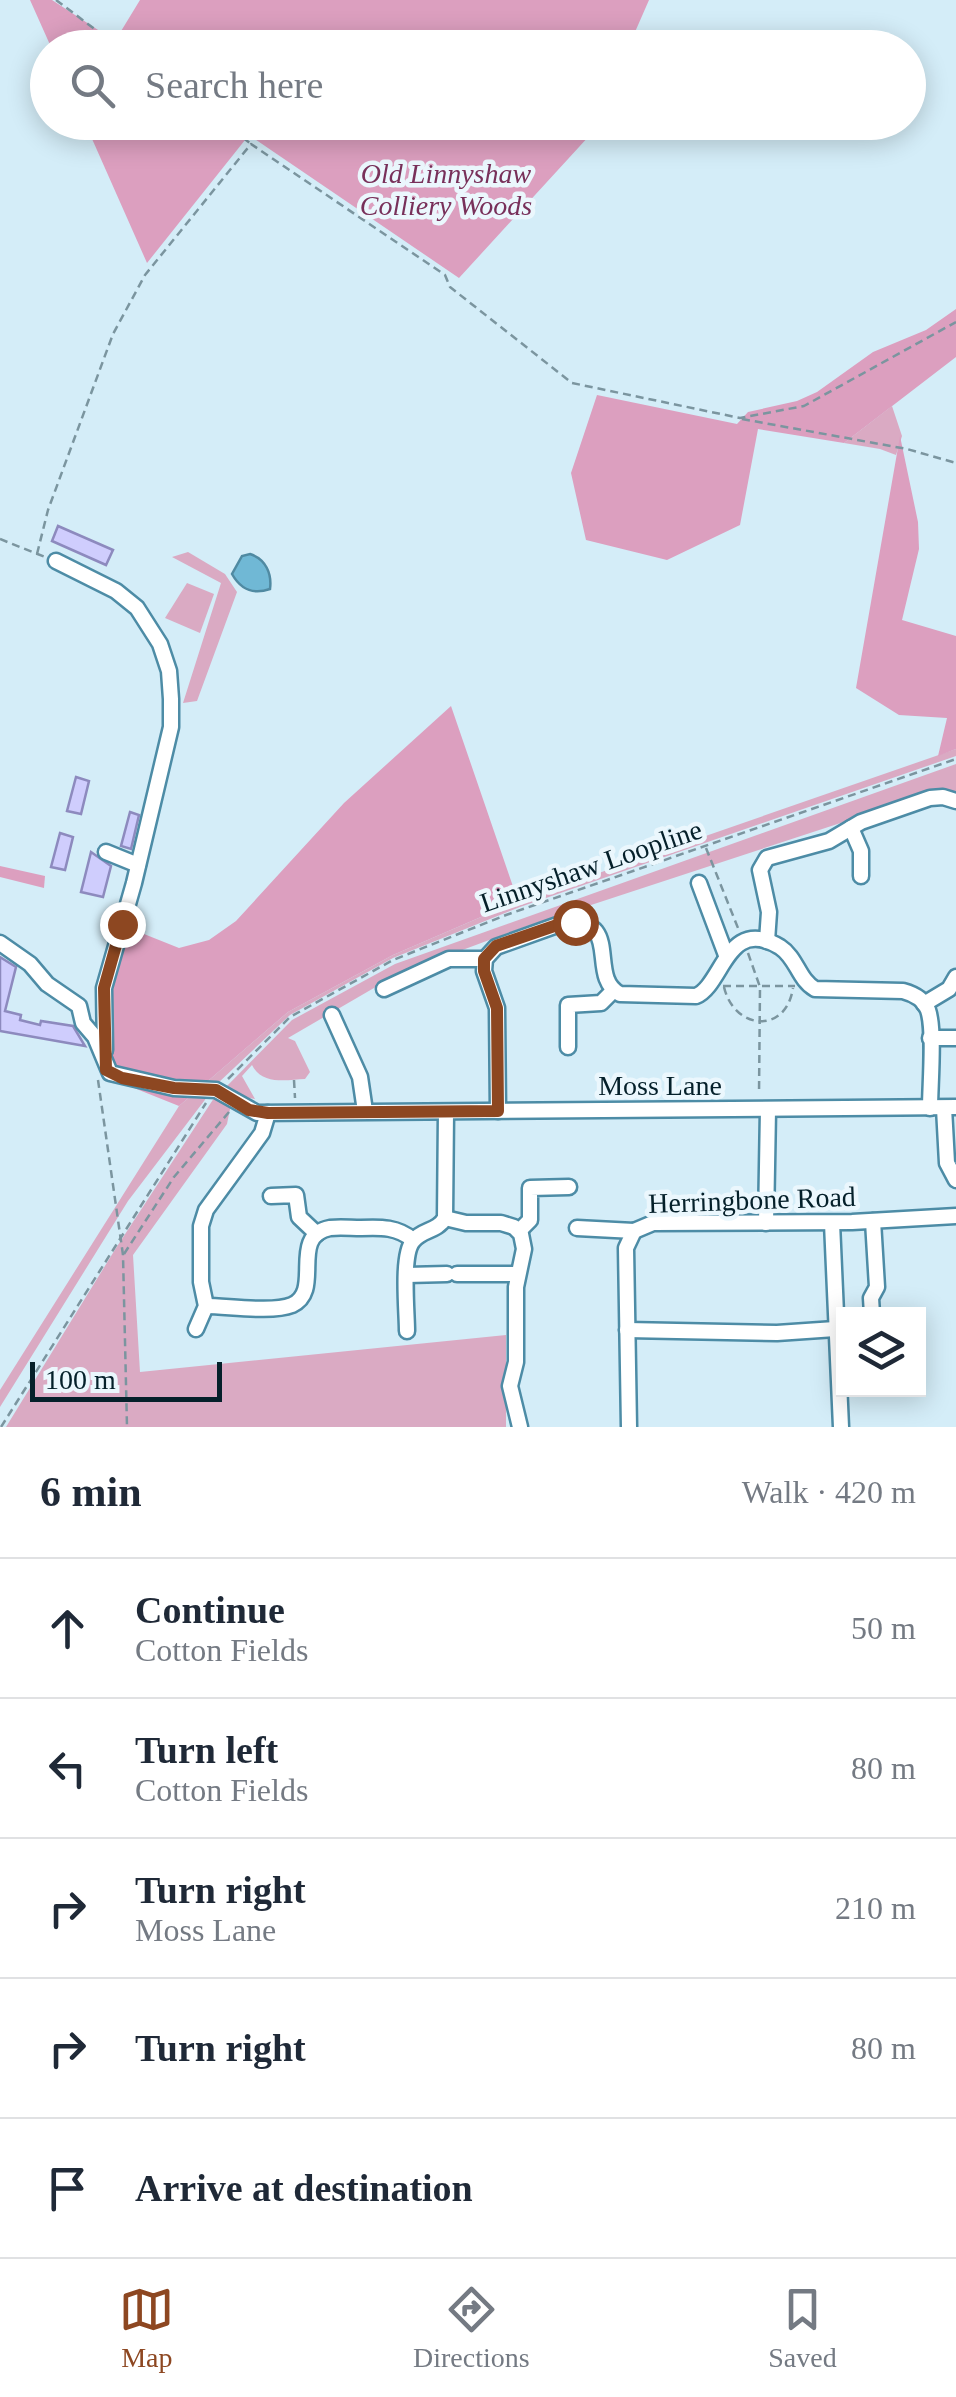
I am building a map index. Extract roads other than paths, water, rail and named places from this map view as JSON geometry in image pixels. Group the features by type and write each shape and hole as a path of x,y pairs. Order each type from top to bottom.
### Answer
{"street":[{"path":"56,562 116,592 137,608 160,644 169,672 171,726 104,988 100,1063"},
{"path":"767,942 770,922 760,878 762,863 771,855 829,841 930,798 943,796 956,801"},
{"path":"852,828 861,851 861,876"},
{"path":"106,852 138,865"},
{"path":"498,1111 497,1008 484,971 484,959 496,946 563,923 581,923 594,930 602,942 605,978 613,991 628,996 696,996 718,984 726,955 700,883"},
{"path":"726,955 744,944 767,942 792,958 800,985 827,991 914,994 924,1004 930,1021 943,1108 946,1162 956,1180"},
{"path":"0,943 79,1006 83,1023 95,1037 100,1063"},
{"path":"384,989 450,958 484,959"},
{"path":"924,1004 955,982"},
{"path":"568,1047 568,1004 601,1003 613,991"},
{"path":"332,1015 360,1077 365,1111"},
{"path":"930,1038 956,1038"},
{"name":"Moss Lane","path":"100,1063 122,1078 174,1088 216,1090 257,1113 943,1108"},
{"path":"763,1110 766,1223"},
{"path":"403,1321 407,1256 413,1240 438,1229 446,1218 446,1112"},
{"path":"196,1329 206,1306 201,1282 206,1210 262,1133 268,1113"},
{"path":"519,1231 530,1220 530,1188 569,1187"},
{"path":"270,1196 296,1195 298,1218 317,1234"},
{"name":"Herringbone Road","path":"578,1228 634,1231 653,1223 832,1222 956,1216"},
{"path":"446,1218 462,1223 501,1223 519,1231"},
{"name":"Herringbone Road","path":"872,1221 877,1287 872,1307"},
{"path":"832,1222 841,1427"},
{"path":"206,1306 278,1307 302,1298 306,1252 317,1234 331,1228 382,1227 413,1240"},
{"path":"519,1231 524,1249 517,1274 517,1352 510,1386 520,1427"},
{"path":"629,1427 626,1248 634,1231"},
{"path":"407,1275 517,1274"},
{"path":"627,1330 777,1333 835,1329"}],"water":[{"path":"250,554 267,568 270,589 248,590 232,574 242,556"}],"park label":[{"name":"Old Linnyshaw Colliery Woods","path":"446,189"}]}
